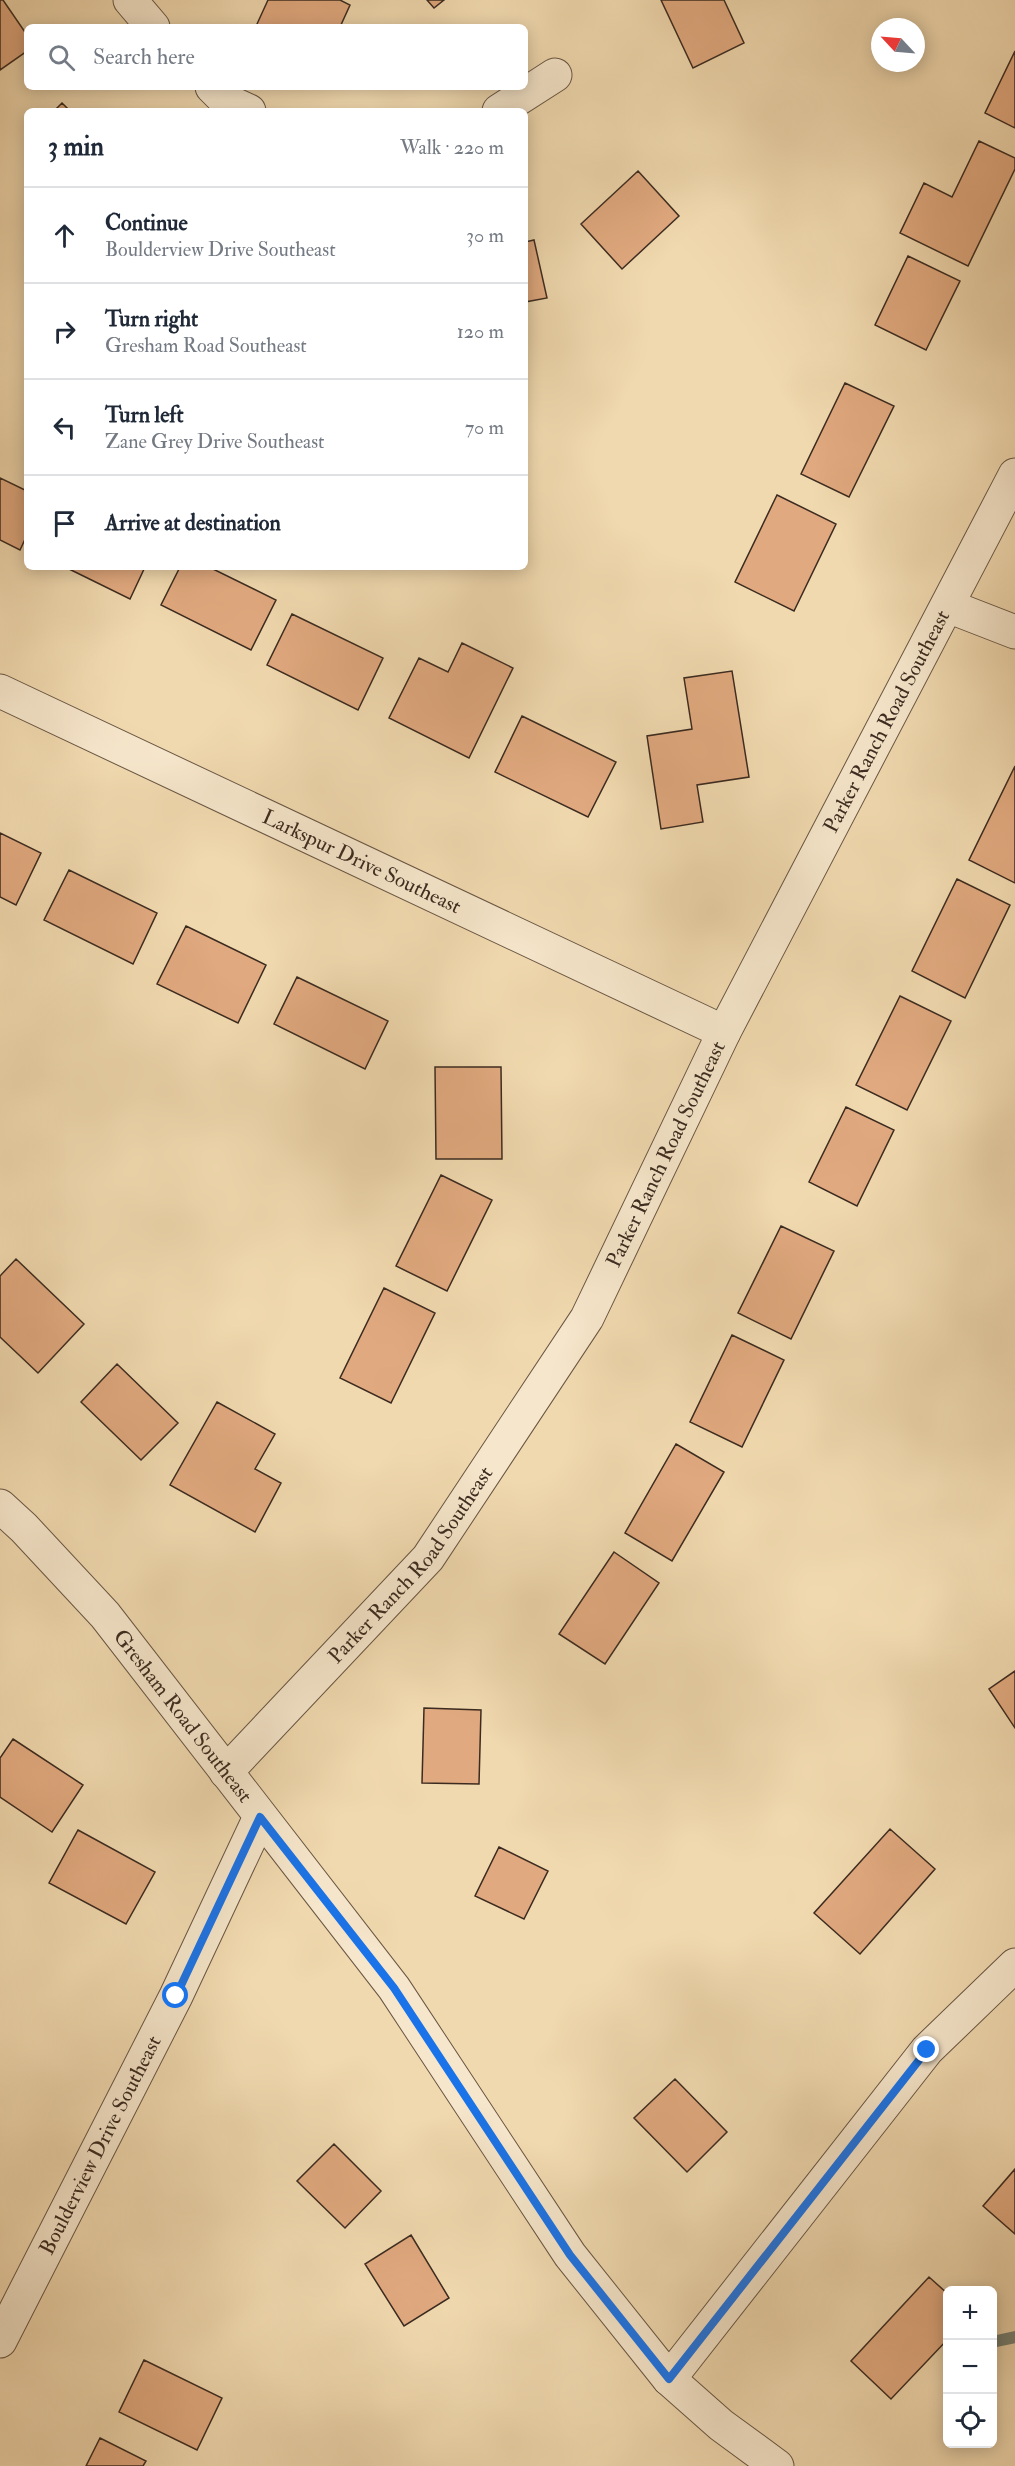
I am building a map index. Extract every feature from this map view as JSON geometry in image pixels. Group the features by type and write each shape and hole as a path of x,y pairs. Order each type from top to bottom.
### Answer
{"street":[{"path":"130,0 150,24"},
{"path":"504,108 555,75"},
{"path":"215,90 225,100 242,108"},
{"name":"Parker Ranch Road Southeast","path":"226,1772 428,1558 587,1318 724,1032 1015,475"},
{"path":"948,606 1015,632"},
{"name":"Larkspur Drive Southeast","path":"0,690 724,1032"},
{"name":"Gresham Road Southeast","path":"0,1506 24,1528 105,1615 394,1988 570,2255 669,2379 721,2426 777,2466"},
{"name":"Boulderview Drive Southeast","path":"0,2341 176,1996 260,1817"},
{"path":"669,2379 927,2050 1015,1965"}],"building":[{"path":"0,0 3,0 24,31 24,53 0,70"},
{"path":"268,0 340,0 350,5 341,24 257,24"},
{"path":"427,0 444,0 434,8"},
{"path":"661,0 724,0 744,43 693,68"},
{"path":"1015,51 1015,128 985,113"},
{"path":"62,103 67,108 57,108"},
{"path":"979,141 1015,158 1015,169 968,266 900,233 924,183 952,197"},
{"path":"638,171 679,216 622,269 581,224"},
{"path":"534,240 547,298 528,301 528,241"},
{"path":"908,256 960,281 926,350 875,325"},
{"path":"845,383 894,406 849,497 801,474"},
{"path":"0,478 24,490 24,541 20,550 0,540"},
{"path":"777,495 836,524 794,611 735,582"},
{"path":"71,570 144,570 130,599"},
{"path":"178,570 215,570 276,600 251,650 161,605"},
{"path":"292,614 383,658 358,710 267,665"},
{"path":"462,643 513,668 469,758 389,718 419,658 448,672"},
{"path":"732,671 749,777 697,785 703,822 661,829 647,736 692,729 684,678"},
{"path":"522,716 616,762 588,817 495,772"},
{"path":"1015,766 1015,883 969,860"},
{"path":"0,833 41,853 16,905 0,897"},
{"path":"69,870 157,913 133,964 44,920"},
{"path":"957,879 1010,905 965,998 912,971"},
{"path":"186,926 266,965 238,1023 157,984"},
{"path":"297,977 388,1021 365,1069 274,1024"},
{"path":"900,996 951,1021 907,1110 856,1085"},
{"path":"435,1067 501,1067 502,1159 436,1159"},
{"path":"846,1107 894,1130 857,1206 809,1182"},
{"path":"441,1175 492,1200 447,1291 396,1266"},
{"path":"781,1226 834,1251 791,1339 738,1313"},
{"path":"16,1259 84,1324 38,1373 0,1337 0,1276"},
{"path":"384,1288 435,1313 391,1403 340,1378"},
{"path":"732,1335 784,1360 742,1447 690,1422"},
{"path":"117,1364 178,1423 141,1460 81,1402"},
{"path":"217,1402 275,1434 255,1469 281,1483 255,1532 170,1485"},
{"path":"676,1444 724,1472 672,1561 625,1533"},
{"path":"614,1552 659,1583 605,1664 559,1634"},
{"path":"1015,1671 1015,1728 989,1689"},
{"path":"424,1708 481,1710 479,1784 422,1783"},
{"path":"13,1739 83,1785 52,1832 0,1797 0,1758"},
{"path":"890,1829 935,1869 860,1954 814,1913"},
{"path":"78,1830 155,1872 126,1924 49,1883"},
{"path":"499,1847 548,1871 524,1919 475,1896"},
{"path":"675,2079 727,2132 687,2172 634,2118"},
{"path":"334,2144 381,2191 345,2228 297,2181"},
{"path":"1015,2169 1015,2234 983,2206"},
{"path":"411,2235 449,2298 404,2326 365,2264"},
{"path":"929,2277 943,2290 943,2344 891,2399 851,2361"},
{"path":"144,2360 222,2398 197,2450 119,2412"},
{"path":"100,2438 146,2461 143,2466 86,2466"}],"waterway":[{"path":"997,2341 1015,2337"}],"route":[{"path":"176,1996 260,1817 394,1988 570,2255 669,2379 927,2050"}]}
